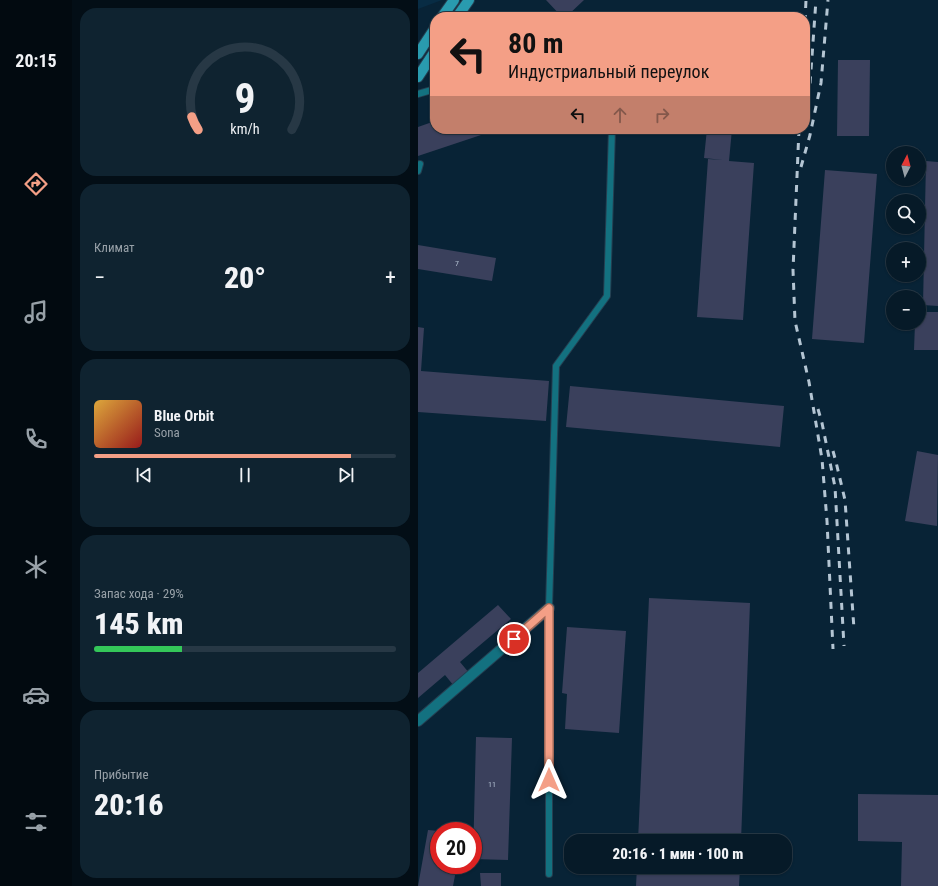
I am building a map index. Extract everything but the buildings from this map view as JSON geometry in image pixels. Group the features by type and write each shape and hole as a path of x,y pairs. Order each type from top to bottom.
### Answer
{"main road":[{"path":"446,12 454,0"},
{"path":"461,12 469,0"},
{"path":"418,54 430,36"},
{"path":"418,77 430,59"}],"street":[{"path":"418,721 549,608"}],"lane":[{"path":"418,94 430,90"},
{"path":"548,874 549,608 556,366 607,296 612,134"},
{"path":"418,171 420,164"}],"shaded area":[{"path":"418,0 442,0 418,9"}],"railway":[{"path":"805,12 806,0"},
{"path":"810,84 816,0"},
{"path":"801,167 810,135 821,83 828,0"},
{"path":"799,134 793,270 795,321 809,382 822,459 827,521 833,649"},
{"path":"818,409 835,487 844,646"},
{"path":"833,451 845,500 854,629"}],"route":[{"path":"514,639 549,608 549,780"}]}
